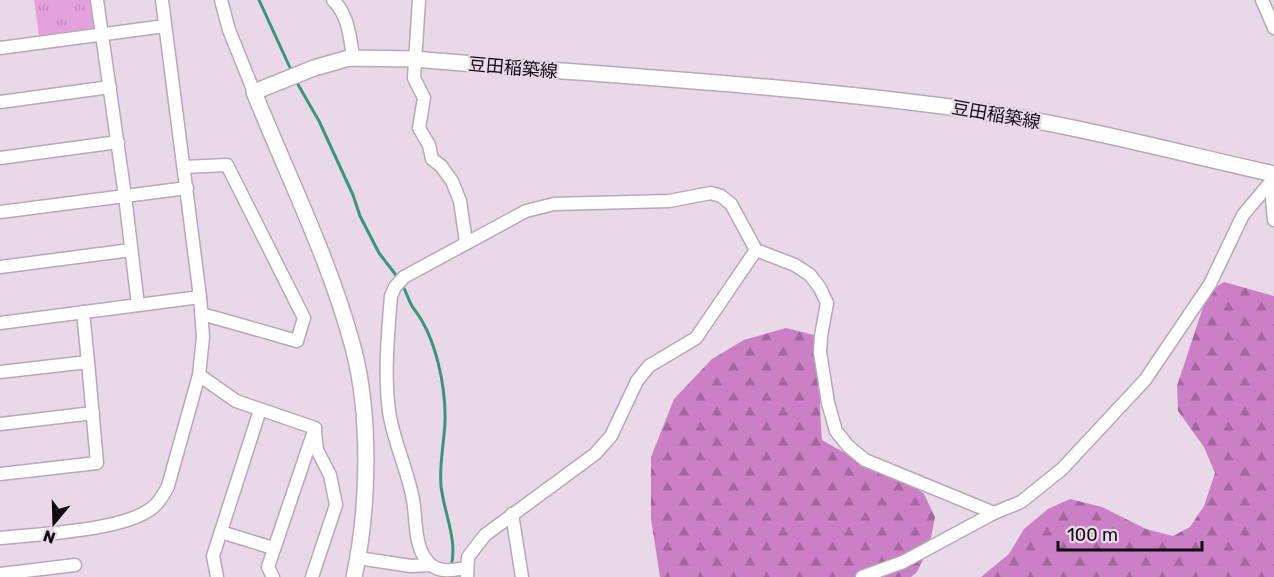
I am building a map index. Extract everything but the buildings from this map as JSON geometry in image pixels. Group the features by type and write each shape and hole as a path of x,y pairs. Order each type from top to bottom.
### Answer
{"main road":[{"name":"豆田稲築線","path":"254,92 314,68 351,57 414,59 882,98 967,109 1063,127 1274,176"},
{"path":"254,92 312,228 336,290 354,349 361,391 365,461 358,558 354,577"}],"street":[{"path":"97,0 118,142 138,305"},
{"path":"0,538 126,521 152,508 168,486 199,375 203,337 187,188 162,0"},
{"path":"221,0 229,30 254,92"},
{"path":"333,0 340,6 345,18 351,57"},
{"path":"419,0 414,59 414,78 424,98 419,128 429,145 432,159 441,166 452,181 459,201 466,242"},
{"path":"1262,0 1274,28"},
{"path":"0,48 165,26"},
{"path":"0,102 110,87"},
{"path":"0,158 118,142"},
{"path":"184,167 227,165 304,318 297,341 201,314"},
{"path":"861,577 903,562 994,513 1021,502 1062,469 1145,380 1210,284 1243,215 1274,176"},
{"path":"0,212 187,188"},
{"path":"1274,189 1272,199 1274,220"},
{"path":"431,565 420,552 413,498 389,413 387,387 391,296 404,277 466,242 526,211 554,204 669,201 711,193 721,196 731,204 756,250 795,265 810,275 820,288 827,303 820,352 828,403 836,431 848,446 875,465 994,513"},
{"path":"0,267 131,250"},
{"path":"358,558 411,566 431,565 447,571 467,573 468,557 485,535 595,454 610,436 637,381 649,366 696,338 756,250"},
{"path":"0,323 200,297"},
{"path":"0,474 98,463 83,312"},
{"path":"0,372 88,362"},
{"path":"199,375 236,401 315,428"},
{"path":"217,577 213,556 260,410"},
{"path":"0,424 93,413"},
{"path":"273,577 268,567 273,548 315,428"},
{"path":"312,577 336,505 330,475 317,450 315,428"},
{"path":"512,514 522,577"},
{"path":"221,532 273,548"},
{"path":"0,574 21,574 75,565"}],"green space":[{"path":"34,0 93,0 97,28 39,36"},
{"path":"1224,282 1274,296 1274,577 981,577 1009,554 1024,529 1048,509 1070,499 1102,507 1146,529 1173,536 1190,527 1204,506 1215,473 1204,447 1178,411 1177,386 1208,292"},
{"path":"786,328 818,336 822,440 843,452 867,456 900,475 924,494 935,517 929,548 917,572 911,577 660,577 651,519 651,457 674,399 712,359 744,340"}],"waterway":[{"path":"259,0 292,72"},
{"path":"296,81 319,121 353,195 360,216 379,253 399,279"},
{"path":"402,285 422,320 434,348 444,394 445,422 441,478 452,537 451,567"}]}
